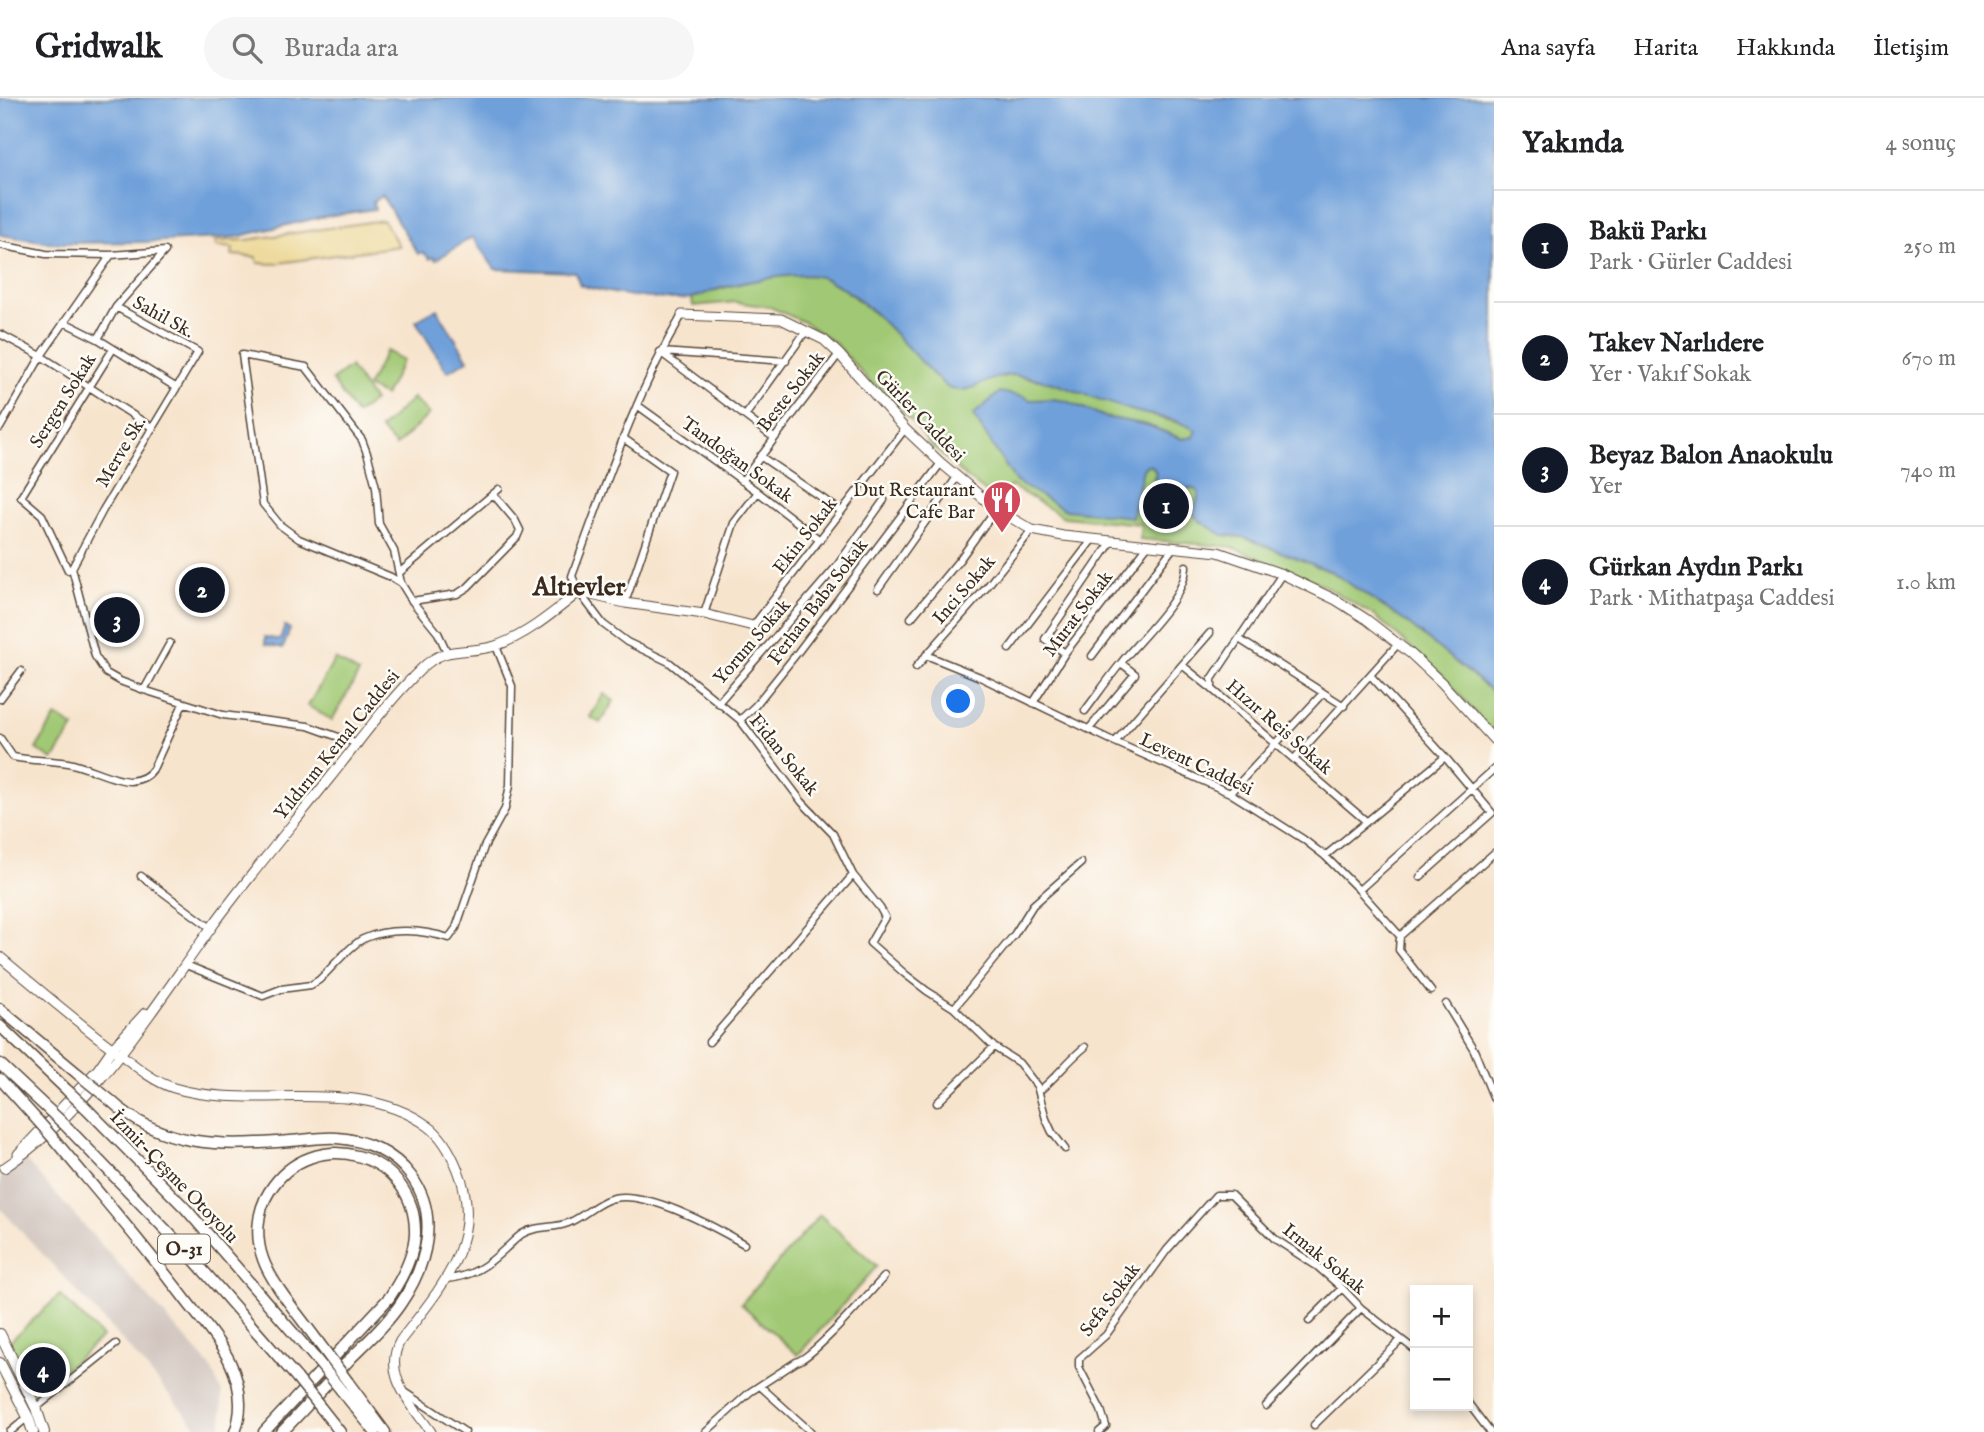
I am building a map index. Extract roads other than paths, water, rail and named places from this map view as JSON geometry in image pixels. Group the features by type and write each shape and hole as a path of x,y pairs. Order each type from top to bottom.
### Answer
{"highway":[{"path":"0,1009 110,1100 151,1128 168,1135 223,1145 337,1138 369,1145 388,1154 416,1183 426,1205 429,1227 419,1270 410,1288 389,1319 282,1432"},
{"name":"İzmir-Çeşme Otoyolu","path":"0,1026 186,1209 315,1358 345,1386"},
{"name":"O-31","path":"0,1064 65,1125 188,1253 297,1378 340,1432"},
{"path":"0,1079 161,1267 228,1360 241,1400 235,1432"},
{"path":"264,1432 389,1298 398,1284 415,1237 409,1201 400,1184 371,1160 331,1152 303,1160 285,1172 272,1186 262,1203 258,1225 259,1244 271,1276 319,1343 345,1386 385,1432"},
{"name":"O-31","path":"345,1386 375,1432"}],"main road":[{"path":"0,1334 36,1408 44,1432"},
{"path":"0,1363 33,1432"}],"street":[{"path":"0,245 46,254 111,255"},
{"name":"Sergen Sokak","path":"97,339 116,307 164,251 111,255"},
{"path":"0,428 41,356 111,255"},
{"name":"Sahil Sk.","path":"116,307 198,352"},
{"path":"682,315 660,352 622,438 572,576 579,592 625,603 704,614 753,626"},
{"name":"Gürler Caddesi","path":"682,315 781,320 824,340 905,429 941,463 996,509 1031,530 1063,537 1218,552 1282,575 1347,606 1398,644 1442,683 1494,740"},
{"path":"64,322 177,388"},
{"path":"745,416 806,331"},
{"path":"0,334 41,356 153,428"},
{"name":"Sergen Sokak","path":"72,568 68,570 43,515 21,497 113,349"},
{"name":"Merve Sk.","path":"72,568 103,510 198,352"},
{"path":"660,352 786,361"},
{"path":"660,352 774,438"},
{"name":"Beste Sokak","path":"742,481 839,354"},
{"path":"401,583 299,539 280,525 263,503 242,355 306,367 362,440 376,487 379,524 394,551 401,583 438,633 447,652"},
{"name":"Tandoğan Sokak","path":"637,405 820,540"},
{"name":"Ekin Sokak","path":"753,626 905,429"},
{"path":"622,438 670,471 625,603"},
{"path":"760,456 841,511"},
{"name":"Ferhan Baba Sokak","path":"740,720 755,706 798,652 941,463"},
{"path":"878,589 957,477"},
{"path":"399,573 496,491 520,530 517,537 457,594 412,601"},
{"path":"704,614 734,523 758,492"},
{"name":"Yorum Sokak","path":"718,703 836,568 884,500"},
{"path":"911,618 960,559 996,509"},
{"name":"Inci Sokak","path":"916,667 986,588 1031,530"},
{"path":"1009,649 1091,540"},
{"path":"1065,653 1045,639 1112,541"},
{"name":"Murat Sokak","path":"1033,703 1065,653 1149,544"},
{"path":"1092,656 1173,548"},
{"path":"1085,711 1174,600 1186,566"},
{"path":"72,568 95,656 106,673 120,681 183,704 223,715 308,726 358,744"},
{"name":"Hızır Reis Sokak","path":"1282,575 1212,679 1212,690 1366,821"},
{"name":"Yıldırım Kemal Caddesi","path":"2,1170 31,1150 121,1055 211,928 418,672 428,662 447,652 496,646 544,620 579,592"},
{"name":"Fidan Sokak","path":"579,592 603,624 627,642 669,663 740,720 802,802 833,834 853,875 880,908 885,917 870,943 916,982 954,1008"},
{"path":"1115,742 1210,634"},
{"path":"1239,639 1344,706"},
{"path":"144,690 170,643"},
{"path":"1294,759 1398,644"},
{"path":"186,965 263,996 281,989 311,985 362,940 378,935 409,931 449,938 456,928 484,847 505,809 510,785 512,686 496,646"},
{"name":"Levent Caddesi","path":"926,655 980,677 1115,742 1230,793 1303,839 1325,856 1401,936 1399,950 1431,991"},
{"path":"1089,729 1135,674 1121,663"},
{"path":"1182,666 1212,690"},
{"path":"0,699 21,671"},
{"path":"1370,676 1445,757 1492,813 1420,877"},
{"path":"1230,793 1323,693"},
{"path":"0,738 13,757 67,763 128,781 140,779 148,776 153,769 183,704"},
{"path":"1325,856 1445,757"},
{"path":"1359,890 1494,769"},
{"path":"1401,936 1494,853"},
{"path":"1065,1149 1052,1132 1039,1091 1028,1073 1019,1063 994,1047 954,1008 1014,935 1033,905 1081,863"},
{"path":"709,1042 853,875"},
{"path":"141,876 211,928"},
{"path":"0,957 112,1049 159,1082 184,1090 239,1096 336,1098 376,1103 405,1113 430,1128 452,1155 462,1180 467,1211 463,1242 446,1279 395,1349 393,1362 400,1389 431,1432"},
{"name":"Yıldırım Kemal Caddesi","path":"2,1170 98,1069 112,1049 170,986"},
{"path":"1446,1004 1474,1050 1494,1098"},
{"path":"937,1103 994,1047"},
{"path":"1039,1091 1085,1047"},
{"name":"Irmak Sokak","path":"1216,1195 1231,1195 1275,1239 1318,1268 1361,1308 1412,1348"},
{"name":"Sefa Sokak","path":"1100,1432 1108,1429 1079,1367 1079,1359 1106,1335 1167,1250 1216,1195"},
{"path":"446,1279 469,1276 483,1269 521,1234 570,1222 611,1198 624,1197 659,1203 718,1228 744,1244"},
{"path":"706,1432 760,1386 803,1360 884,1277"},
{"path":"1309,1321 1342,1288"},
{"path":"1266,1406 1361,1308"},
{"path":"1314,1425 1401,1339"},
{"path":"36,1408 116,1344"},
{"path":"760,1386 811,1432"},
{"path":"400,1389 465,1432"},
{"path":"1473,1410 1490,1432"},
{"path":"9,1432 28,1417"}],"water":[{"path":"0,98 1494,98 1494,693 1406,622 1332,572 1243,537 1223,535 1201,522 1193,514 1199,494 1197,490 1189,488 1166,497 1156,486 1156,472 1152,466 1147,465 1143,469 1132,517 1066,510 1016,482 973,415 1000,392 1030,400 1066,401 1105,417 1147,425 1182,439 1193,437 1196,431 1174,421 1015,375 998,377 965,389 948,388 876,314 844,289 826,279 804,275 774,278 721,288 691,298 665,299 620,294 580,285 575,272 495,269 472,237 436,260 433,257 430,259 423,252 418,254 382,196 373,202 375,209 321,217 236,237 55,243 0,235"},
{"path":"437,309 468,360 447,372 416,321"},
{"path":"285,626 290,629 283,648 265,644 265,637 280,640"}],"place":[{"name":"Bakü Parkı","path":"1166,506"},
{"name":"Dut Restaurant Cafe Bar","path":"1002,534"},
{"name":"Takev Narlıdere","path":"202,590"},
{"name":"Beyaz Balon Anaokulu","path":"117,620"},
{"name":"Gürkan Aydın Parkı","path":"43,1370"}],"district":[{"name":"Altıevler","path":"579,586"}]}
